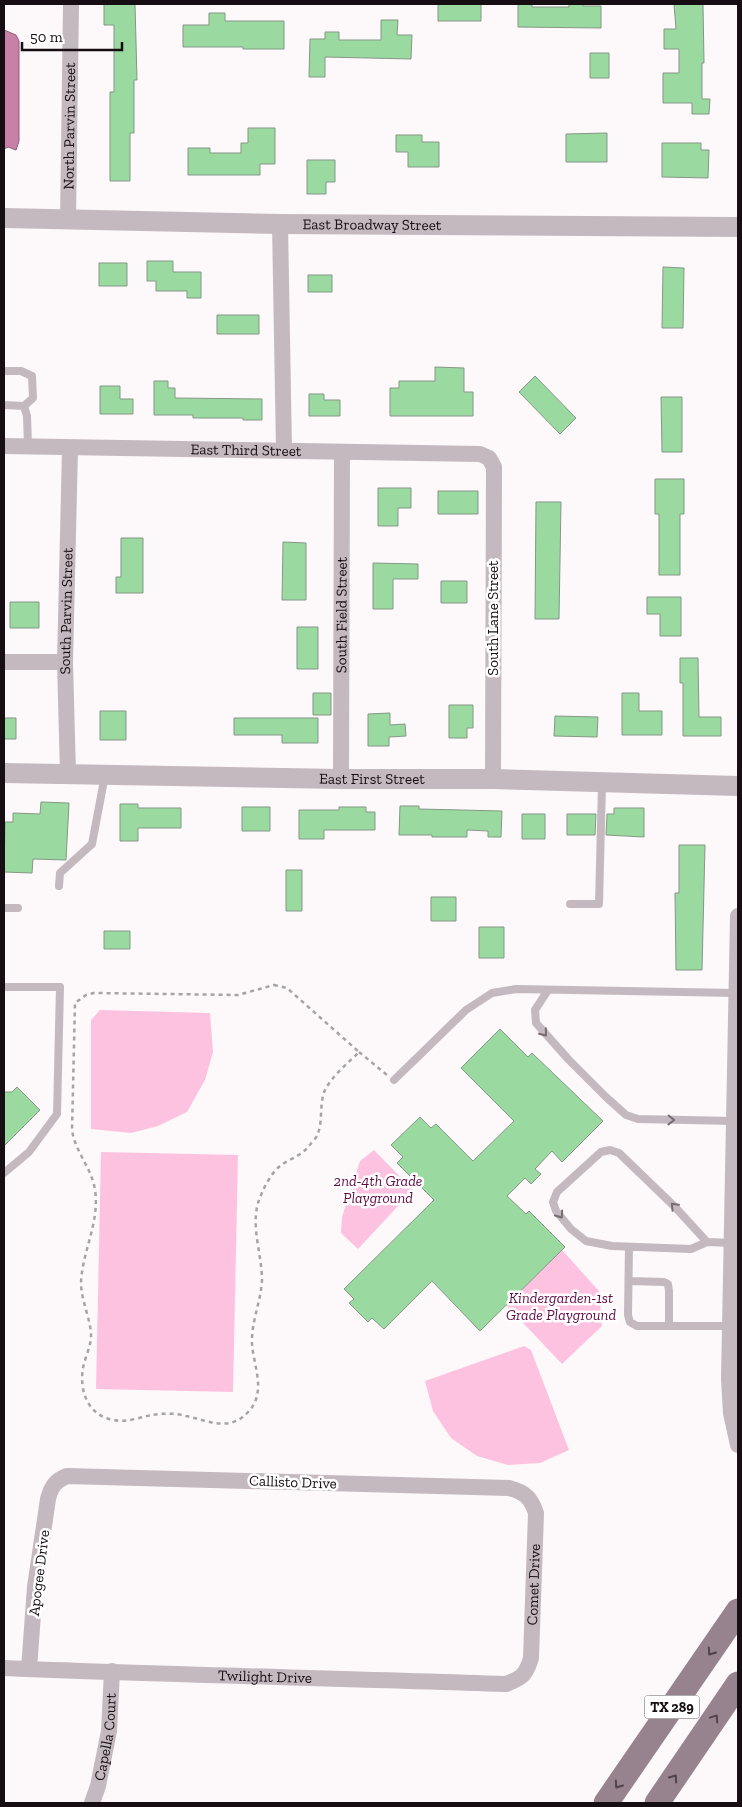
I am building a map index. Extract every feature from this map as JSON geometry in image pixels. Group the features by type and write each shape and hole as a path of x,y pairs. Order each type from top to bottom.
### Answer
{"main road":[{"name":"TX 289","path":"606,1803 738,1612"},
{"name":"TX 289","path":"657,1803 738,1684"}],"street":[{"name":"North Parvin Street","path":"68,220 71,4"},
{"name":"East Broadway Street","path":"4,218 280,224 738,227"},
{"path":"280,224 284,450"},
{"name":"East Third Street","path":"4,446 480,454 489,458"},
{"name":"South Parvin Street","path":"68,773 65,662 70,448"},
{"name":"South Field Street","path":"341,779 342,452"},
{"name":"South Lane Street","path":"489,458 494,467 493,779"},
{"path":"4,662 65,662"},
{"name":"East First Street","path":"4,773 341,779 493,779 738,786"},
{"path":"738,916 737,1052 734,1121 736,1174 732,1243 729,1397 738,1445"},
{"name":"Callisto Drive","path":"57,1480 67,1476 78,1475 509,1488 520,1491 528,1496"},
{"name":"Apogee Drive","path":"29,1669 35,1587 48,1500 51,1487 57,1480"},
{"name":"Comet Drive","path":"525,1674 530,1658 536,1513 528,1496"},
{"name":"Twilight Drive","path":"4,1668 506,1684 518,1680 525,1674"},
{"name":"Capella Court","path":"92,1803 98,1786 109,1731 112,1671"}],"lane":[{"path":"4,371 21,371 32,376 33,398 24,406 6,405"},
{"path":"24,406 27,416 28,446"},
{"path":"59,886 60,873 92,844 106,775"},
{"path":"570,904 600,904 602,782"},
{"path":"4,908 18,908"},
{"path":"4,987 60,987 57,1114 29,1152 4,1173"},
{"path":"394,1080 466,1010 492,993 516,989 736,993"},
{"path":"548,990 535,1010 536,1023 569,1060 626,1115 638,1119 734,1121"},
{"path":"707,1242 675,1207 619,1153 610,1150 601,1152 556,1192 553,1202 556,1211 571,1229 586,1241 612,1246 691,1249 707,1242 732,1243"},
{"path":"629,1247 628,1315 630,1322 637,1326 731,1326"},
{"path":"629,1281 664,1282 668,1284 669,1326"}],"path":[{"path":"359,1052 326,1089 318,1133 306,1150 279,1167 271,1176 258,1204 256,1231 261,1254 262,1282 252,1326 252,1345 258,1393 255,1402 245,1416 237,1421 223,1425 204,1422 185,1415 154,1415 128,1420 114,1420 98,1414 86,1402 82,1380 83,1367 91,1338 81,1284 94,1218 95,1190 90,1173 73,1140 75,1003 86,995 94,993 238,995 274,985 287,988 359,1052 394,1080"}],"green space":[{"path":"100,1010 210,1013 213,1052 205,1080 187,1112 158,1126 131,1133 91,1129 91,1020"},
{"name":"2nd-4th Grade Playground","path":"374,1150 413,1190 358,1249 341,1233 342,1217 360,1161"},
{"path":"101,1152 238,1155 233,1392 96,1389"},
{"name":"Kindergarden-1st Grade Playground","path":"562,1250 599,1291 602,1326 562,1364 506,1305"},
{"path":"524,1346 531,1350 569,1450 540,1463 508,1465 477,1456 451,1438 433,1411 425,1381"}],"shaded area":[{"path":"4,30 16,35 19,41 19,141 16,150 8,147 4,149"}],"building":[{"path":"104,4 135,4 137,80 134,80 134,133 130,133 130,181 110,181 110,92 114,92 114,25 104,25"},
{"path":"438,4 481,4 481,21 438,21"},
{"path":"518,4 532,4 532,7 569,7 569,4 601,6 601,28 518,27"},
{"path":"674,4 703,4 704,63 702,63 702,99 710,99 709,114 692,114 692,103 663,103 663,73 679,73 679,49 664,49 664,29 676,29"},
{"path":"209,13 225,13 225,21 284,21 284,49 183,47 183,25 209,25"},
{"path":"381,20 398,20 397,35 412,35 411,59 325,57 325,77 309,77 310,39 325,39 325,32 339,32 339,40 381,40"},
{"path":"590,53 609,53 609,78 590,78"},
{"path":"248,128 275,128 275,164 260,164 260,175 188,175 188,148 210,148 210,153 241,153 241,143 248,143"},
{"path":"607,133 607,162 566,162 566,134"},
{"path":"396,135 422,135 422,142 439,142 439,167 408,167 408,152 396,152"},
{"path":"662,143 701,143 701,150 709,150 708,178 662,177"},
{"path":"307,160 335,160 335,182 326,182 326,194 307,194"},
{"path":"147,261 173,261 173,272 201,272 201,298 187,298 187,291 156,291 156,281 147,281"},
{"path":"99,263 127,263 127,286 99,286"},
{"path":"663,267 684,268 683,328 662,328"},
{"path":"308,275 332,275 332,292 308,292"},
{"path":"217,315 259,315 259,334 217,334"},
{"path":"435,367 464,368 464,392 473,392 473,416 390,416 390,388 399,388 399,381 435,381"},
{"path":"535,376 576,418 560,434 519,392"},
{"path":"154,381 168,381 168,388 175,388 175,398 262,399 262,420 193,418 193,415 154,415"},
{"path":"100,386 120,386 120,399 133,399 133,414 100,414"},
{"path":"309,394 324,394 324,400 340,400 340,416 309,416"},
{"path":"661,397 682,397 682,452 662,452"},
{"path":"655,479 684,479 684,514 680,514 680,575 659,575 659,514 655,514"},
{"path":"378,488 411,488 411,508 398,508 398,526 378,526"},
{"path":"438,491 478,491 478,514 438,514"},
{"path":"536,502 561,502 559,619 535,619"},
{"path":"121,538 143,538 143,593 116,593 116,577 121,577"},
{"path":"283,542 306,543 306,600 282,600"},
{"path":"373,563 418,564 418,579 393,579 393,609 373,609"},
{"path":"441,581 467,581 467,603 441,603"},
{"path":"647,597 681,597 681,636 660,636 660,614 647,614"},
{"path":"10,602 39,602 39,628 10,628"},
{"path":"297,627 318,627 318,669 297,669"},
{"path":"680,658 698,658 699,717 721,717 721,736 683,736 683,683 680,683"},
{"path":"313,693 331,693 331,715 313,715"},
{"path":"622,693 639,693 639,711 662,711 662,735 622,735"},
{"path":"449,705 473,705 473,728 467,728 467,738 449,738"},
{"path":"100,711 126,711 126,740 100,740"},
{"path":"390,713 390,725 405,724 406,736 389,737 389,746 368,746 368,714"},
{"path":"555,716 598,717 597,737 554,736"},
{"path":"4,718 16,718 16,739 4,739"},
{"path":"234,718 318,718 318,743 282,743 282,735 234,735"},
{"path":"41,802 69,803 66,860 33,859 32,873 4,872 5,822 13,822 13,813 40,814"},
{"path":"120,804 138,804 138,808 181,808 181,828 138,828 138,841 120,841"},
{"path":"400,806 419,806 419,809 502,811 501,837 488,837 488,831 467,830 467,837 399,835"},
{"path":"242,807 270,807 270,831 242,831"},
{"path":"339,807 366,807 366,812 375,812 375,830 324,830 324,839 299,839 299,810 339,810"},
{"path":"614,808 644,808 644,837 606,835 607,814 614,814"},
{"path":"522,814 545,814 545,839 522,839"},
{"path":"567,814 596,814 595,835 567,835"},
{"path":"679,845 705,845 702,970 676,970 675,893 679,893"},
{"path":"286,870 302,870 302,911 286,911"},
{"path":"431,897 456,897 456,921 431,921"},
{"path":"479,927 504,927 504,958 479,958"},
{"path":"104,931 130,931 130,949 104,949"},
{"path":"500,1029 528,1057 532,1053 603,1121 562,1162 552,1151 535,1169 541,1174 531,1184 525,1178 507,1196 526,1214 529,1211 565,1247 480,1331 432,1281 384,1329 372,1318 368,1322 349,1303 354,1299 344,1289 434,1200 397,1163 403,1157 391,1145 420,1117 431,1128 436,1124 473,1161 514,1121 461,1068"},
{"path":"17,1087 40,1110 4,1146 4,1092 12,1092"}]}
